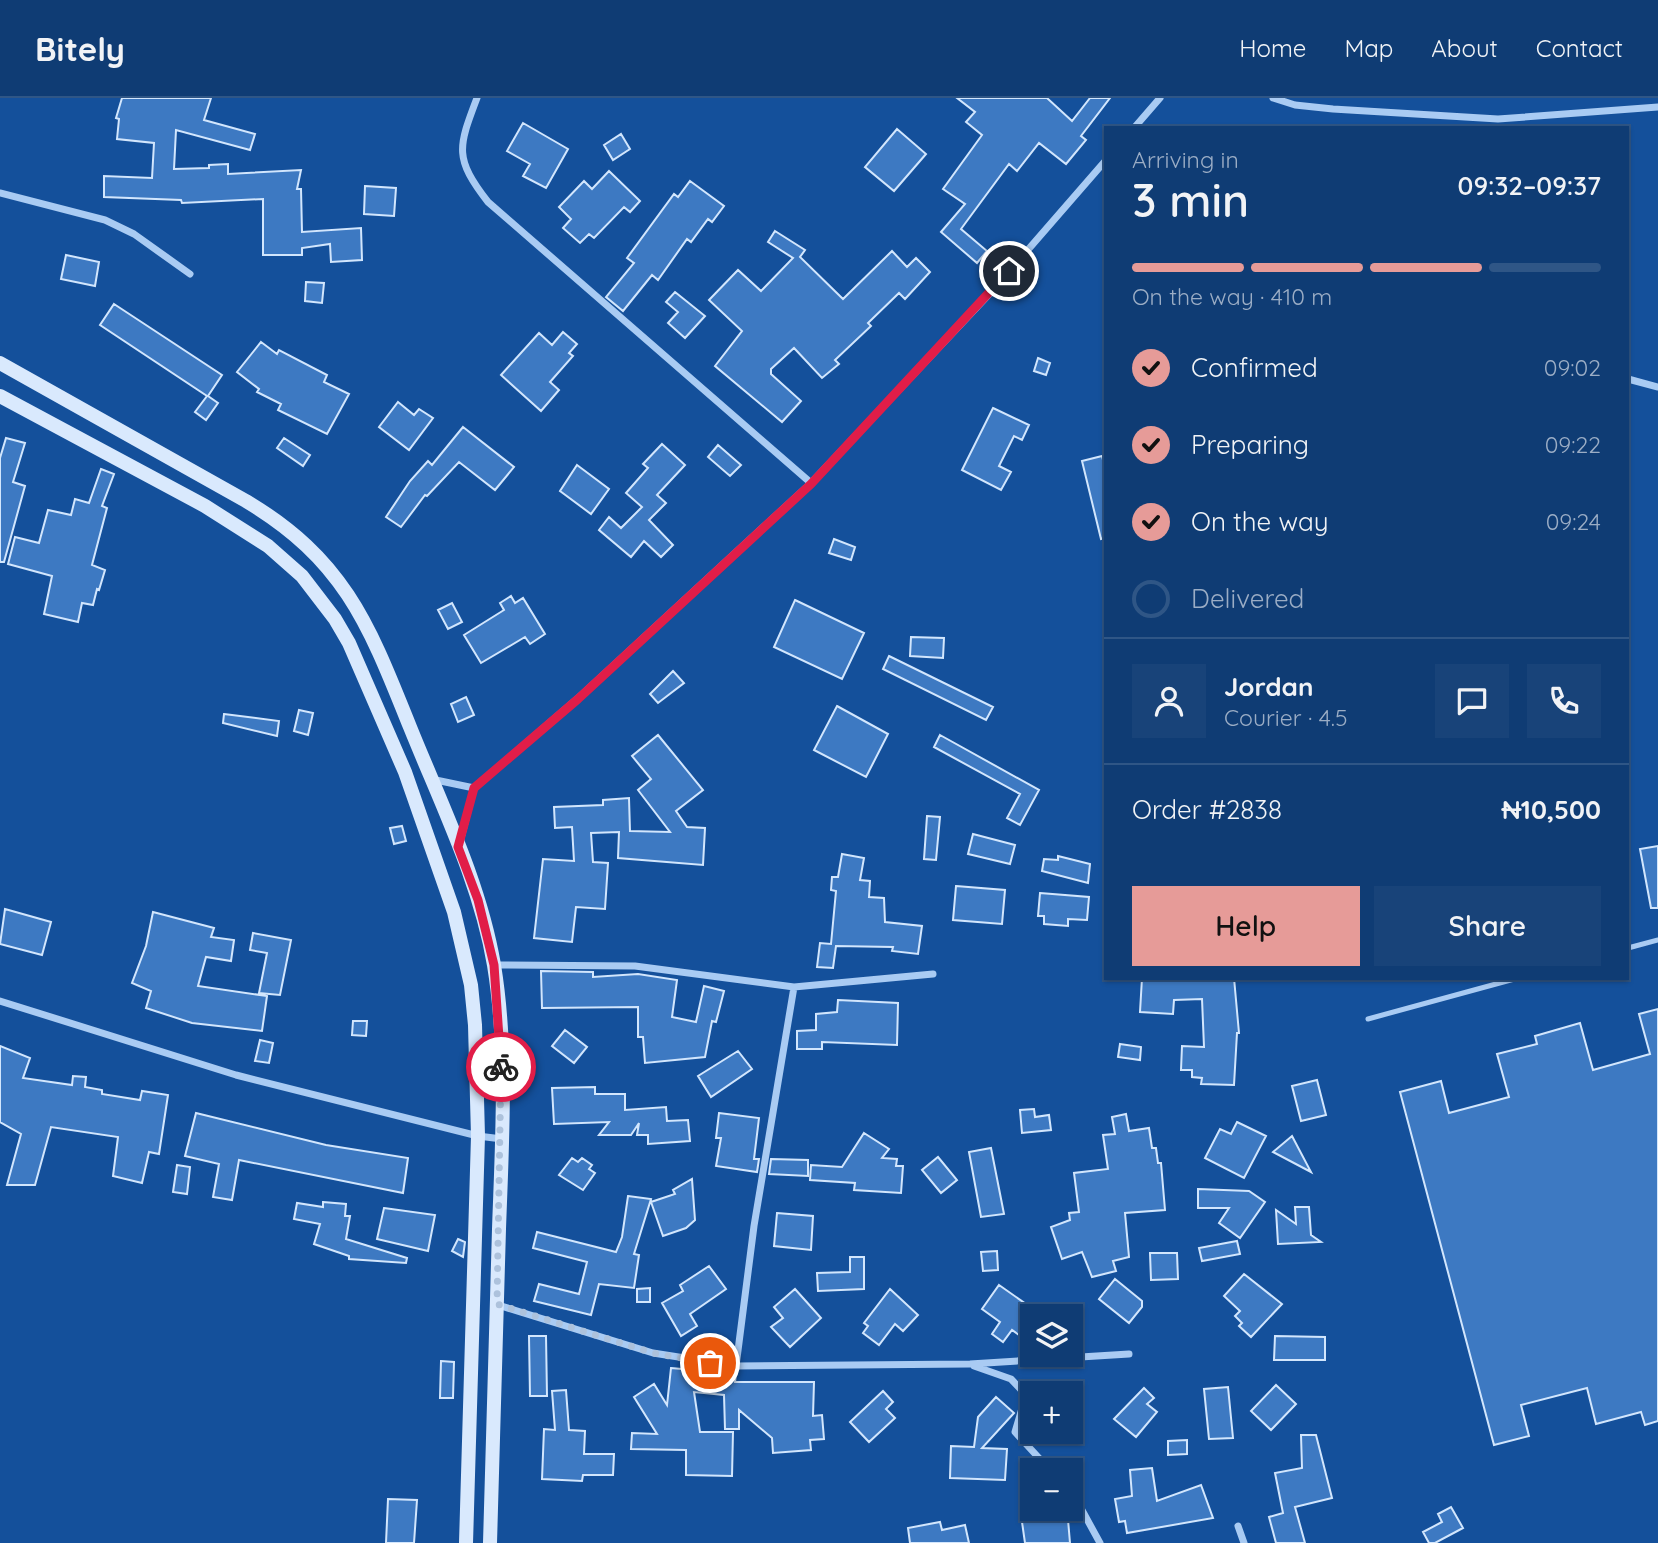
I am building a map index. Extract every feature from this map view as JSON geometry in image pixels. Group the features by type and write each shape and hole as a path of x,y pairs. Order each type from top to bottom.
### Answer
{"street":[{"path":"477,98 463,137 463,156 467,174 488,202 811,484"},
{"path":"1136,126 1160,98"},
{"path":"1273,98 1295,105 1498,123 1658,107"},
{"path":"458,847 474,788 578,699 811,484 993,290 1104,162"},
{"path":"0,193 105,220 134,234 190,274"},
{"path":"0,363 276,519 314,549 343,585 370,632 480,906 494,965 500,1019 502,1139 491,1543"},
{"path":"1629,379 1658,387"},
{"path":"0,396 233,524 268,546 302,576 335,619 405,772 438,861 466,956 475,1025 478,1136 466,1543"},
{"path":"233,524 246,501"},
{"path":"431,779 474,788"},
{"path":"494,965 635,966 794,987 933,974"},
{"path":"736,1366 754,1226 794,987"},
{"path":"0,1001 236,1075 478,1136 502,1139"},
{"path":"497,1304 653,1353 736,1366 970,1364 1129,1354"},
{"path":"970,1364 1011,1379 1026,1395 1015,1432 1039,1458"},
{"path":"1083,1512 1100,1543"},
{"path":"1238,1525 1244,1543"}],"lane":[{"path":"1629,948 1658,940"},
{"path":"1368,1019 1511,980"}],"building":[{"path":"122,98 211,98 204,120 255,134 250,150 176,130 174,169 209,168 209,165 228,164 228,174 301,170 297,189 301,189 302,232 361,228 362,260 331,262 330,244 302,248 302,255 263,255 263,199 182,203 181,200 104,197 104,176 152,178 154,143 117,139 119,119 116,118"},
{"path":"957,98 1047,98 1072,121 1090,98 1110,98 1081,136 1086,140 1066,164 1039,143 1017,171 1009,164 961,229 987,251 977,263 941,232 965,204 943,189 982,135 966,122 975,112"},
{"path":"523,123 568,149 546,188 523,176 530,164 507,151"},
{"path":"897,129 926,154 894,191 865,167"},
{"path":"621,134 630,149 613,160 604,145"},
{"path":"609,171 640,201 630,212 624,207 594,238 589,234 580,243 563,228 571,219 559,207 584,181 592,189"},
{"path":"690,181 724,206 712,222 708,219 691,242 687,239 658,280 652,275 623,311 606,297 634,263 627,258 674,194 678,197"},
{"path":"365,186 396,188 394,216 364,214"},
{"path":"775,231 805,250 800,257 843,299 892,251 907,267 916,258 930,272 905,299 899,293 868,323 871,326 835,360 839,364 822,378 794,348 771,369 771,374 801,401 782,422 715,366 742,331 709,300 738,270 761,291 793,258 768,242"},
{"path":"66,255 99,262 95,286 61,279"},
{"path":"306,282 324,283 322,303 305,301"},
{"path":"675,292 705,316 685,338 668,323 678,312 666,302"},
{"path":"114,304 222,375 208,396 218,403 206,420 195,412 207,396 100,325"},
{"path":"563,332 577,344 569,353 573,356 550,382 559,390 541,411 501,375 539,333 552,345"},
{"path":"261,342 277,354 279,350 327,375 324,382 349,394 327,434 278,410 281,404 257,392 259,389 237,372"},
{"path":"1038,358 1050,363 1046,375 1034,371"},
{"path":"398,402 414,415 419,409 433,418 409,450 379,427"},
{"path":"993,408 1029,425 1022,440 1014,436 999,466 1011,472 1001,490 962,470"},
{"path":"463,427 514,467 495,490 459,462 427,496 425,495 401,527 386,517 410,481 428,461 432,465"},
{"path":"6,438 25,443 13,482 25,486 4,562 0,562 0,458"},
{"path":"284,438 310,455 303,466 277,448"},
{"path":"662,444 685,465 657,495 666,503 649,520 673,545 661,557 644,541 631,557 599,530 609,517 621,528 642,507 626,493 648,468 643,464"},
{"path":"718,445 741,465 730,476 708,457"},
{"path":"1102,456 1104,538 1101,539 1082,461"},
{"path":"577,465 609,489 591,514 560,491"},
{"path":"101,469 114,474 102,506 107,508 92,565 105,570 99,590 97,589 93,605 82,603 78,622 44,614 52,576 8,564 15,537 39,543 48,510 71,515 75,499 89,503"},
{"path":"834,539 855,547 851,560 829,553"},
{"path":"511,596 515,603 523,598 545,634 530,644 525,637 481,663 464,635 504,610 500,603"},
{"path":"795,600 864,633 842,679 774,647"},
{"path":"452,603 462,622 448,629 438,610"},
{"path":"911,637 944,638 943,658 910,656"},
{"path":"889,656 993,707 986,720 883,669"},
{"path":"673,671 684,683 658,703 650,694"},
{"path":"466,697 474,715 458,722 451,704"},
{"path":"837,706 888,734 866,777 814,750"},
{"path":"299,710 313,713 308,735 294,731"},
{"path":"224,714 279,721 277,736 223,723"},
{"path":"658,735 703,790 676,811 687,827 705,828 703,865 618,858 619,832 591,833 593,862 608,863 605,909 576,907 572,942 534,938 543,859 574,861 572,827 555,828 554,807 603,805 603,800 629,798 630,831 670,832 638,790 651,779 632,756"},
{"path":"940,735 1039,790 1020,825 1007,818 1020,794 934,747"},
{"path":"927,816 940,817 936,860 924,859"},
{"path":"402,826 406,841 394,844 390,828"},
{"path":"973,834 1015,845 1010,864 968,854"},
{"path":"1658,846 1658,908 1651,908 1640,849"},
{"path":"842,854 864,858 860,880 870,881 869,897 884,898 885,922 922,926 918,954 892,951 893,947 836,946 833,968 817,967 820,943 831,944 836,891 831,890 832,877 838,877"},
{"path":"1058,856 1090,864 1088,883 1042,871 1044,859 1058,860"},
{"path":"956,886 1005,890 1002,924 953,920"},
{"path":"1040,893 1089,897 1087,920 1068,919 1068,926 1044,924 1044,916 1038,916"},
{"path":"5,909 51,922 42,955 0,944"},
{"path":"153,912 214,928 211,937 234,940 231,961 206,957 198,986 267,996 262,1031 192,1023 146,1008 151,991 132,983 146,946"},
{"path":"253,933 291,940 280,995 259,993 267,953 250,950"},
{"path":"541,971 593,972 593,977 638,974 677,980 672,1017 696,1022 704,986 724,991 716,1022 712,1021 705,1057 645,1063 643,1037 638,1037 638,1007 542,1008"},
{"path":"1142,980 1234,980 1239,1033 1234,1085 1201,1084 1202,1078 1192,1077 1192,1070 1181,1070 1182,1046 1204,1047 1202,999 1174,1000 1173,1014 1140,1012"},
{"path":"838,1000 898,1003 897,1045 822,1042 822,1049 797,1049 797,1031 816,1030 816,1014 837,1012"},
{"path":"1658,1009 1658,1421 1645,1425 1641,1412 1596,1424 1587,1388 1521,1405 1529,1436 1494,1445 1400,1092 1441,1081 1449,1113 1509,1097 1497,1054 1537,1044 1535,1036 1580,1023 1593,1070 1650,1054 1639,1014"},
{"path":"353,1021 367,1021 366,1036 352,1035"},
{"path":"565,1030 587,1047 574,1063 552,1046"},
{"path":"260,1040 273,1043 269,1063 255,1061"},
{"path":"1120,1044 1141,1047 1140,1060 1118,1057"},
{"path":"0,1046 30,1058 23,1078 72,1085 73,1076 86,1077 85,1087 102,1090 102,1094 140,1100 142,1091 168,1095 159,1154 149,1152 142,1183 113,1176 118,1137 51,1127 35,1185 7,1185 21,1134 0,1122"},
{"path":"738,1051 752,1069 711,1097 698,1076"},
{"path":"1317,1080 1326,1115 1301,1121 1292,1086"},
{"path":"595,1087 595,1094 625,1094 625,1110 666,1107 667,1121 688,1120 690,1141 648,1144 648,1135 637,1135 639,1123 631,1135 599,1135 609,1122 554,1124 552,1088"},
{"path":"1034,1109 1035,1117 1049,1115 1051,1130 1022,1133 1020,1110"},
{"path":"196,1113 326,1145 408,1158 403,1193 239,1160 232,1200 213,1197 219,1164 185,1156"},
{"path":"719,1113 759,1118 754,1159 759,1159 757,1172 716,1166 721,1138 716,1138"},
{"path":"1126,1114 1129,1131 1149,1128 1152,1148 1156,1148 1158,1163 1161,1163 1165,1210 1125,1213 1129,1257 1113,1261 1116,1271 1092,1277 1082,1252 1062,1259 1051,1227 1070,1220 1069,1213 1079,1212 1074,1173 1108,1169 1103,1135 1115,1134 1112,1117"},
{"path":"1237,1122 1266,1136 1244,1178 1205,1158 1220,1129 1231,1134"},
{"path":"864,1133 889,1149 882,1158 897,1159 896,1166 903,1166 901,1193 854,1190 855,1183 810,1180 811,1165 842,1167"},
{"path":"1292,1136 1311,1172 1273,1152"},
{"path":"991,1148 1004,1214 981,1217 969,1152"},
{"path":"938,1157 957,1180 941,1193 922,1170"},
{"path":"572,1158 578,1162 582,1158 592,1165 589,1169 595,1173 583,1190 559,1175"},
{"path":"771,1159 808,1160 808,1176 769,1174"},
{"path":"177,1165 190,1167 187,1194 173,1192"},
{"path":"692,1179 695,1220 686,1228 663,1236 651,1202 675,1194 673,1190"},
{"path":"1198,1189 1249,1191 1265,1202 1240,1238 1219,1223 1229,1208 1198,1208"},
{"path":"628,1196 651,1199 634,1254 639,1255 634,1288 599,1284 591,1315 534,1301 539,1284 579,1294 587,1262 533,1248 537,1232 616,1252 622,1237"},
{"path":"323,1202 346,1204 345,1216 350,1216 346,1239 407,1258 406,1263 349,1259 349,1256 314,1244 320,1224 294,1219 297,1203 323,1207"},
{"path":"1295,1207 1309,1207 1311,1235 1321,1242 1278,1244 1276,1210 1296,1224"},
{"path":"384,1208 435,1215 428,1251 377,1239"},
{"path":"777,1213 813,1216 811,1250 774,1246"},
{"path":"458,1239 465,1242 463,1257 452,1251"},
{"path":"1237,1241 1240,1254 1202,1261 1199,1248"},
{"path":"997,1251 998,1270 983,1271 981,1252"},
{"path":"1150,1253 1177,1253 1178,1279 1151,1280"},
{"path":"850,1257 864,1257 864,1289 818,1291 817,1273 850,1272"},
{"path":"709,1266 726,1289 690,1314 697,1326 681,1336 662,1303 683,1291 680,1285"},
{"path":"1244,1274 1282,1304 1251,1337 1239,1326 1242,1323 1235,1316 1240,1311 1224,1296"},
{"path":"1115,1279 1142,1301 1142,1307 1129,1323 1099,1299"},
{"path":"999,1285 1026,1304 1020,1304 1020,1334 1012,1330 1003,1342 992,1334 1000,1322 982,1309"},
{"path":"650,1288 650,1302 637,1302 637,1289"},
{"path":"795,1289 821,1318 790,1347 771,1327 783,1318 774,1307"},
{"path":"890,1289 918,1315 903,1331 895,1324 879,1345 863,1333 868,1326 864,1323"},
{"path":"529,1336 546,1336 547,1396 530,1396"},
{"path":"1275,1336 1325,1337 1325,1360 1274,1360"},
{"path":"441,1361 454,1362 453,1398 440,1398"},
{"path":"671,1368 736,1374 735,1382 814,1382 813,1416 822,1415 824,1439 810,1440 811,1450 773,1453 772,1438 739,1410 739,1429 725,1429 724,1395 694,1392 700,1432 733,1432 732,1476 686,1475 686,1450 631,1449 632,1433 657,1434 634,1397 654,1384 667,1405"},
{"path":"1276,1385 1296,1404 1271,1430 1251,1411"},
{"path":"1228,1387 1233,1438 1209,1439 1204,1389"},
{"path":"1144,1388 1154,1398 1147,1404 1157,1412 1136,1437 1114,1419"},
{"path":"566,1390 569,1430 585,1431 584,1454 614,1454 613,1475 583,1475 582,1481 542,1479 544,1429 555,1430 552,1391"},
{"path":"883,1391 893,1402 886,1409 895,1418 869,1442 850,1422"},
{"path":"996,1397 1014,1413 982,1448 1007,1449 1005,1480 950,1478 951,1446 974,1447 978,1417"},
{"path":"1301,1435 1316,1435 1332,1498 1295,1507 1305,1543 1276,1543 1269,1517 1283,1513 1275,1473 1302,1468"},
{"path":"1187,1440 1187,1454 1168,1455 1168,1441"},
{"path":"1152,1468 1157,1501 1201,1485 1213,1518 1127,1533 1125,1521 1119,1522 1115,1499 1132,1496 1130,1470"},
{"path":"388,1499 417,1500 414,1543 386,1543"},
{"path":"1451,1507 1463,1528 1435,1543 1429,1543 1423,1532 1442,1522 1438,1514"},
{"path":"1022,1521 1068,1521 1070,1543 1025,1543"},
{"path":"940,1522 942,1530 965,1525 969,1543 910,1543 908,1528"}],"way so far":[{"path":"501,1067 502,1139 497,1304 653,1353 710,1363"}],"route":[{"path":"501,1067 500,1019 494,965 478,900 458,847 474,788 578,699 811,484 1009,271"}]}
